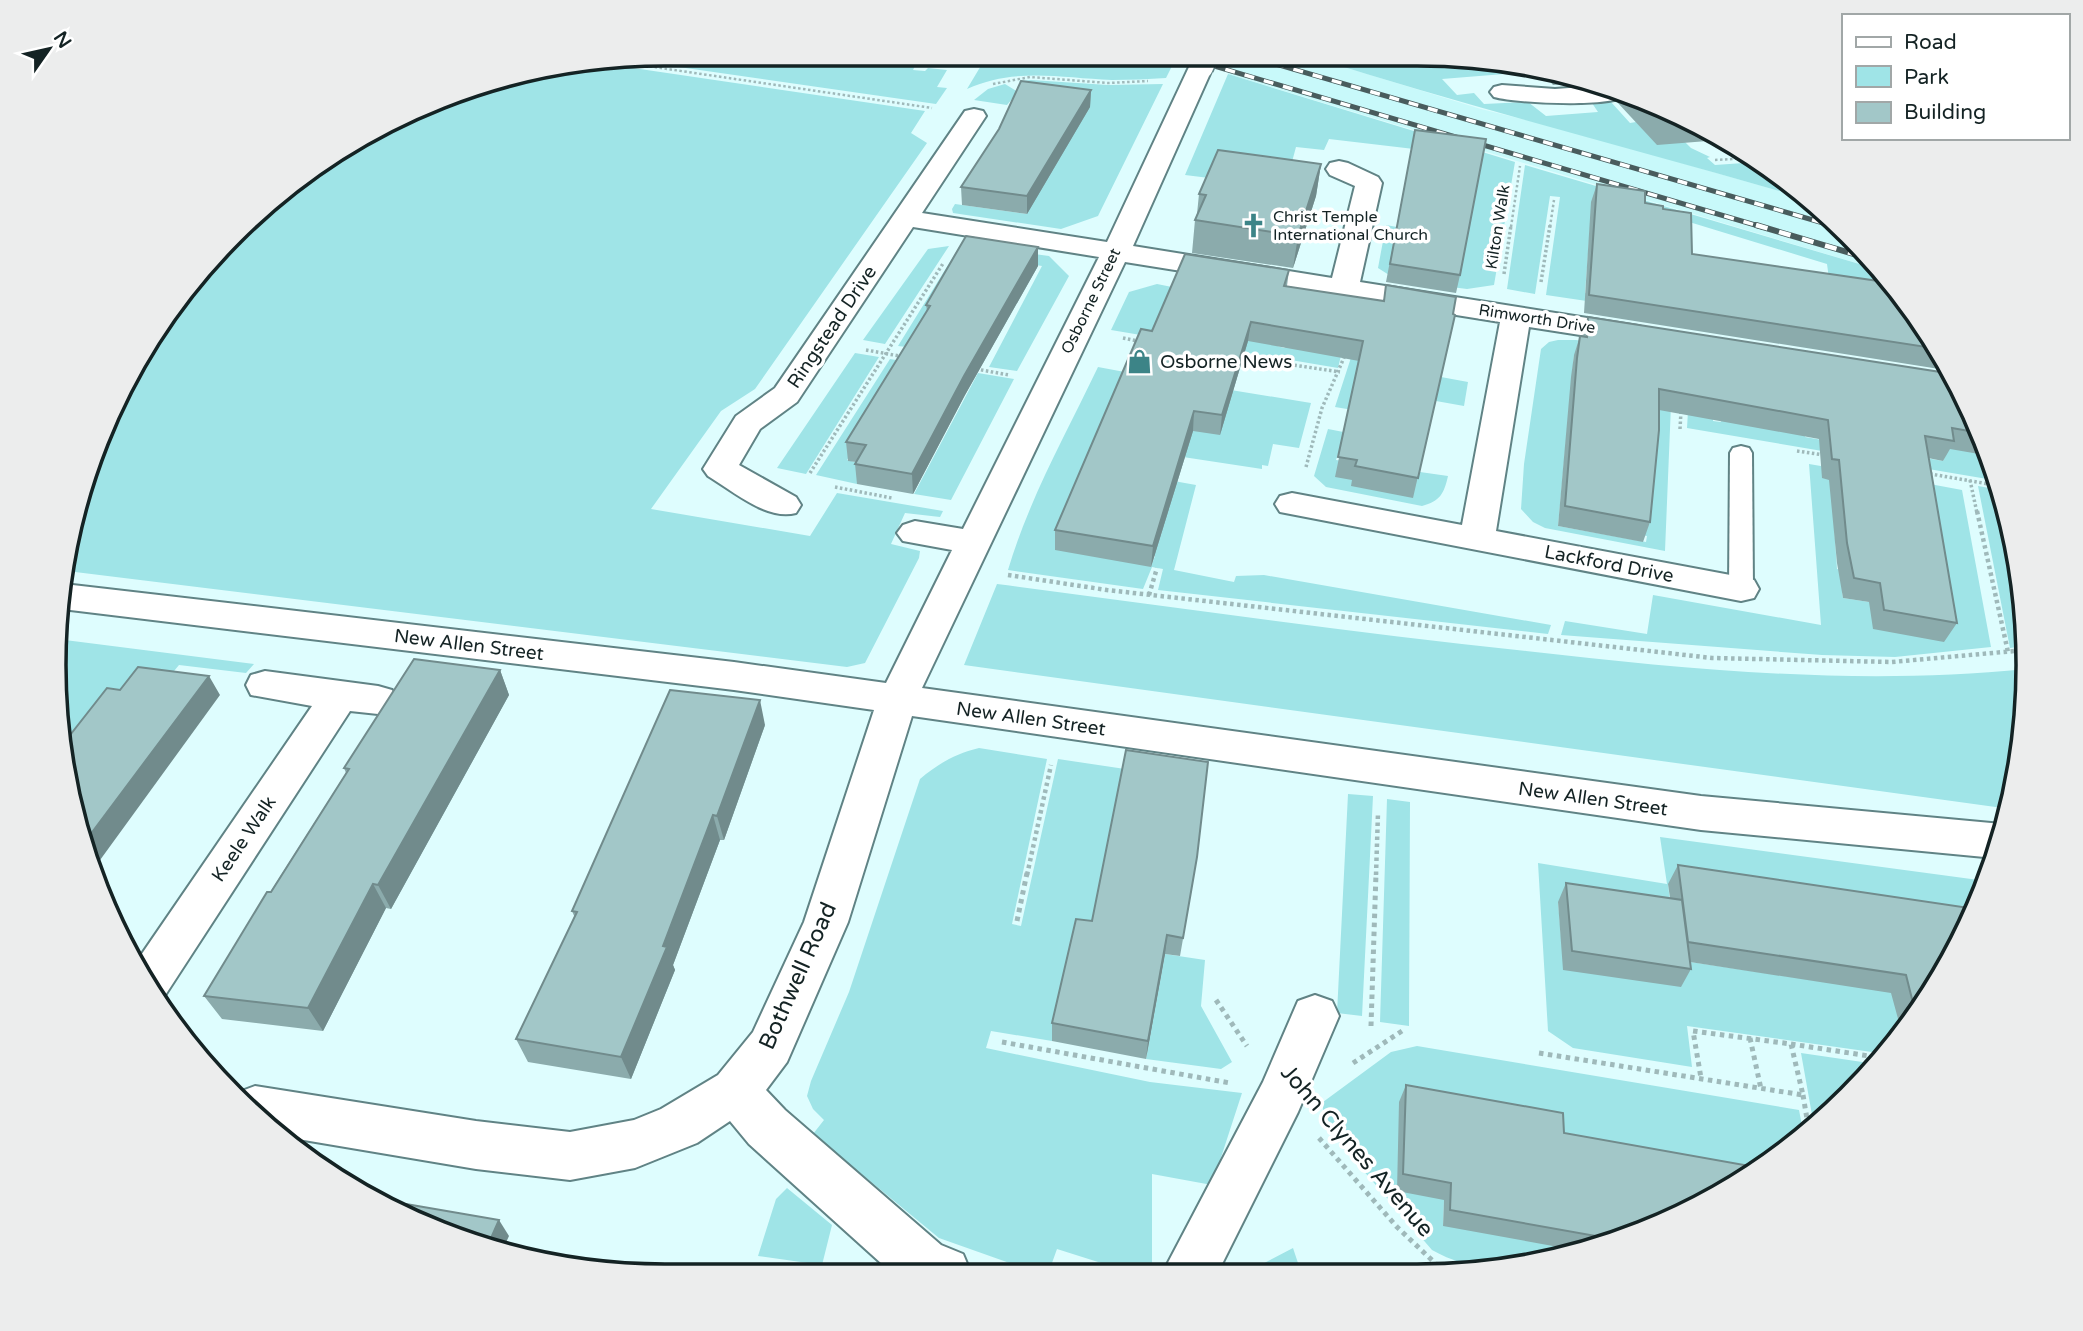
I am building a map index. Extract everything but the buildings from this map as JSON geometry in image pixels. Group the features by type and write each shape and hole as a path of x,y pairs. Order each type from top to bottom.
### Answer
{"street":[{"name":"Osborne Street","path":"897,700 1116,252 1201,66"},
{"path":"1502,92 1555,96 1595,93"},
{"name":"Ringstead Drive","path":"784,505 720,469 747,424 786,395 974,116"},
{"path":"1339,169 1369,184 1344,288"},
{"path":"905,218 1116,252"},
{"name":"Rimworth Drive","path":"1116,252 1665,339"},
{"path":"1476,539 1516,316"},
{"name":"Lackford Drive","path":"1306,506 1741,589"},
{"path":"915,533 973,542"},
{"name":"New Allen Street","path":"71,597 734,676 1688,811 1990,840"},
{"name":"Keele Walk","path":"154,976 359,698 265,685"},
{"name":"Bothwell Road","path":"265,1111 476,1145 570,1156 635,1144 679,1126 735,1091 770,1047 826,922 897,700"},
{"path":"1194,1264 1281,1096 1315,1016"},
{"path":"735,1091 761,1121 922,1264"}],"lane":[{"path":"1741,453 1741,589"}],"path":[{"path":"651,67 974,116"},
{"path":"984,88 1007,80 1030,77 1108,83 1160,81"},
{"path":"1007,80 1016,86"},
{"path":"1715,160 1736,159"},
{"name":"Kilton Walk","path":"1503,279 1520,166"},
{"path":"1541,285 1554,200"},
{"path":"805,481 951,251"},
{"path":"1115,337 1142,342"},
{"path":"1306,506 1303,476 1322,408 1340,372 1348,346"},
{"path":"861,349 912,358"},
{"path":"1235,356 1340,372"},
{"path":"976,369 1014,376"},
{"path":"1680,429 1682,404"},
{"path":"1797,451 1837,458"},
{"path":"1917,471 1988,484"},
{"path":"1970,481 2008,652"},
{"path":"1149,595 1157,568"},
{"path":"1006,574 1149,595 1712,658 1892,662 2016,651"},
{"path":"1017,921 1052,763"},
{"path":"1371,1026 1379,805"},
{"name":"John Clynes Avenue","path":"1216,1000 1281,1096 1397,1227 1436,1264"},
{"path":"1701,1078 1693,1031 1871,1056"},
{"path":"1750,1038 1761,1088"},
{"path":"1002,1042 1238,1085 1281,1096"},
{"path":"1791,1044 1807,1120"},
{"path":"1539,1053 1803,1095"}],"shaded area":[{"path":"1232,66 1341,66 1481,109 1567,130 1786,193 1841,242 1862,265 1228,74"}],"green space":[{"path":"672,66 915,66 913,70 947,70 937,87 947,88 936,104"},
{"path":"981,66 1172,66 1166,78 1112,80 1021,76 985,82 967,89"},
{"path":"1342,66 1418,66 1503,73 1442,79 1457,95 1474,93 1484,104 1528,102 1546,116 1598,112 1592,103 1611,102 1630,123 1636,122 1657,144 1685,142 1710,157 1707,158 1715,165 1743,163 1785,193 1686,164"},
{"path":"631,68 925,111 911,133 927,143 755,389 721,411 651,509 810,536 837,493 943,511 940,517 905,513 891,544 920,551 919,558 865,663 847,667 74,572 87,510 98,473 128,401 147,366 190,301 242,242 271,215 333,167 401,128 436,112 473,98 549,78"},
{"path":"1228,74 1515,162 1494,285 1467,289 1397,280 1378,268 1386,225 1397,227 1411,248 1393,245 1392,249 1409,251 1482,157 1329,139 1324,150 1296,147 1286,184 1282,187 1185,175"},
{"path":"1019,81 1108,85 1163,84 1098,216 1061,229 953,213 955,204 1027,214 1029,91"},
{"path":"1005,84 1018,92 1007,105 974,100 988,89"},
{"path":"1525,165 1862,265 1882,288 1830,286 1827,264 1686,221 1592,202 1585,293 1675,314 1546,295 1560,197 1550,196 1535,294 1507,289"},
{"path":"961,244 1049,256 1069,276 1017,371 989,367 1042,266 969,255 915,348 898,346"},
{"path":"949,246 885,344 863,340 928,249"},
{"path":"1157,284 1177,288 1208,325 1284,348 1353,305 1338,368 1111,330 1129,292"},
{"path":"1357,339 1371,413 1335,407"},
{"path":"1576,340 1673,356 1665,551 1545,528 1533,522 1521,509 1524,464 1541,349 1549,342","holes":["1574,355 1623,532 1647,536 1646,542 1558,526"]},
{"path":"855,353 879,357 806,474 777,468"},
{"path":"890,359 908,362 847,460 868,465 857,484 816,475"},
{"path":"1691,360 1713,363 1713,421 1721,422 1722,411 1803,426 1805,437 1943,461 1963,418 1987,479 1687,428"},
{"path":"1098,367 1130,373 1056,549 1151,566 1155,556 1133,552 1139,532 1161,535 1163,525 1142,522 1148,506 1169,509 1171,499 1151,496 1157,478 1196,485 1174,570 1234,582 1236,576 1264,575 1551,625 1548,634 1158,590 1163,569 1152,567 1143,589 1008,570 1037,492"},
{"path":"978,373 1014,379 951,500 914,494"},
{"path":"1441,377 1468,382 1464,406 1436,401"},
{"path":"1188,383 1311,403 1299,448 1273,444 1268,466 1262,465 1262,469 1183,457"},
{"path":"1328,429 1364,436 1357,458 1338,454 1336,460 1448,476 1443,492 1433,502 1422,506 1326,487 1314,476"},
{"path":"1809,464 1856,472 1831,480 1837,569 1865,575 1842,592 1843,598 1869,602 1919,482 1962,490 1991,647 1895,657 1822,655 1561,635 1565,621 1647,634 1653,595 1821,625"},
{"path":"1978,486 1989,488 2005,549 2015,626 2016,647 2010,648"},
{"path":"997,584 1393,636 1713,670 1901,676 2016,670 2011,744 1999,808 964,665"},
{"path":"67,640 254,664 246,673 179,665 160,688 76,772 68,705"},
{"path":"979,748 1047,759 1012,924 1021,926 1058,759 1125,769 1100,898 1052,1041 991,1031 986,1048 1150,1082 1242,1093 1212,1185 1152,1174 1151,1264 1104,1264 1057,1249 1052,1264 1013,1264 939,1238 813,1134 824,1120 813,1109 807,1096 811,1081 849,992 920,779 962,753"},
{"path":"1348,794 1373,796 1362,1016 1337,1013"},
{"path":"1387,799 1410,802 1409,1026 1380,1022"},
{"path":"1660,837 1977,880 1953,934 1668,884 1672,919 1558,902 1564,970 1677,960 1918,995 1874,1052 1687,1026 1692,1067 1573,1048 1548,1031 1538,863 1667,884"},
{"path":"1165,954 1205,960 1201,1006 1232,1062 1221,1069 1146,1059"},
{"path":"1417,1046 1799,1110 1802,1125 1750,1164 1715,1185 1444,1200 1443,1226 1558,1218 1559,1247 1462,1263 1432,1250 1323,1124 1323,1102 1391,1052"},
{"path":"1801,1053 1866,1062 1841,1089 1812,1116"},
{"path":"787,1188 832,1225 822,1264 758,1256 776,1199"},
{"path":"1293,1248 1298,1264 1262,1264"}],"railway":[{"path":"1214,66 1762,227"},
{"path":"1283,66 1819,222"},
{"path":"1756,225 1852,253"}],"place":[{"name":"Christ Temple International Church","path":"1253,226"},
{"name":"Osborne News","path":"1140,362"}]}
